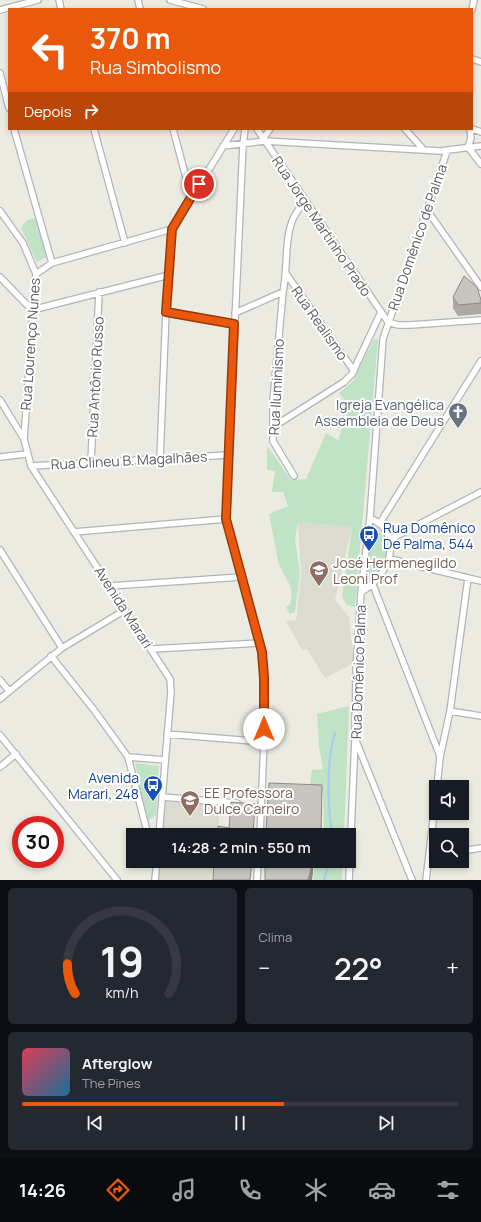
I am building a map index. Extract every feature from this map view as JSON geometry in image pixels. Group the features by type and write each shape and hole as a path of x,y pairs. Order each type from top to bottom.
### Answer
{"street":[{"path":"0,10 38,0"},
{"path":"170,0 190,3 201,8"},
{"path":"0,73 8,104"},
{"path":"14,130 52,263"},
{"path":"94,130 125,243"},
{"path":"173,130 191,196"},
{"path":"160,458 166,312 172,229 191,196 233,130"},
{"path":"245,130 234,324 226,519 260,643 264,678 264,742 260,828"},
{"name":"Rua Jorge Martinho Prado","path":"258,130 388,322"},
{"path":"264,140 269,130"},
{"path":"406,130 423,149"},
{"path":"468,147 471,138 471,130"},
{"path":"223,146 264,140 446,151 481,146"},
{"path":"468,147 481,164"},
{"name":"Rua Domênico de Palma","path":"388,322 428,210 446,151"},
{"name":"Rua Iluminismo","path":"294,476 274,446 273,427 275,373 283,292 287,275 290,229 294,217 305,201"},
{"path":"428,210 481,287"},
{"name":"Rua Lourenço Nunes","path":"0,211 24,244 36,274 32,310 24,439"},
{"path":"36,274 52,263 172,229"},
{"path":"0,277 32,310 169,275"},
{"name":"Rua Realismo","path":"287,275 354,371"},
{"name":"Rua Antônio Russo","path":"91,461 99,292"},
{"path":"235,313 283,292"},
{"path":"166,312 234,324"},
{"path":"273,427 344,382 354,371 381,312"},
{"path":"388,322 410,325 481,320"},
{"name":"Rua Domênico Palma","path":"349,880 355,739 356,670 361,592 370,518 383,339 388,322"},
{"path":"380,523 481,362"},
{"name":"Avenida Marari","path":"0,400 24,439 26,454 30,466 110,586 170,680 171,692 159,828"},
{"path":"0,456 26,454"},
{"name":"Rua Clineu B. Magalhães","path":"30,466 91,461 228,455"},
{"path":"389,540 481,492"},
{"path":"361,592 373,585 390,559 389,540 380,523 370,518"},
{"path":"74,532 226,519"},
{"path":"0,550 62,648"},
{"path":"390,559 481,581"},
{"path":"110,586 241,577"},
{"path":"438,780 440,757 450,711 468,578"},
{"path":"373,585 440,757"},
{"path":"0,699 62,648 125,610"},
{"path":"151,649 260,643"},
{"path":"52,656 128,757 146,828"},
{"path":"0,680 9,691"},
{"path":"450,711 481,716"},
{"path":"167,734 264,742"},
{"path":"0,735 117,880"},
{"path":"355,739 412,880"},
{"path":"0,767 16,754"},
{"path":"128,757 165,760"},
{"path":"162,797 241,804"},
{"path":"255,805 262,805"},
{"path":"469,850 481,848"},
{"path":"155,880 156,868"},
{"path":"258,868 258,880"},
{"path":"426,880 429,868"}],"shaded area":[{"name":"José Hermenegildo Leoni Prof","path":"298,522 352,527 335,600 349,617 354,663 325,678 307,649 302,650 286,621 296,620 301,574"},
{"name":"EE Professora Dulce Carneiro","path":"162,802 221,802 218,828 160,828"},
{"path":"157,868 213,868 212,880 156,880"}],"green space":[{"path":"41,217 52,254 37,262 21,228 27,220"},
{"path":"374,339 378,340 355,607 347,605 342,597 352,527 298,522 295,539 300,574 295,612 289,614 286,606 290,605 290,586 278,561 269,514 288,506 283,492 272,492 275,471 267,470 267,446 291,480 306,479 326,433 338,440 350,406 339,393 353,381"},
{"path":"373,527 381,533 386,540 388,548 387,556 380,571 366,584"},
{"path":"349,706 344,828 324,828 323,793 309,792 312,770 323,769 319,747 317,714"},
{"path":"135,763 159,766 156,815 147,822"},
{"path":"314,868 342,868 342,880 313,880"}],"building":[{"path":"464,276 477,287 481,303 458,305 453,297"},
{"path":"269,783 322,785 321,828 266,828"},
{"path":"231,802 255,804 253,828 229,828"},
{"path":"218,826 229,828 218,828"},
{"path":"214,868 251,868 250,880 213,880"},
{"path":"265,868 311,868 308,880 265,880"}],"waterway":[{"path":"331,828 329,770 332,744 335,733"},
{"path":"324,880 327,868"}],"place":[{"name":"Igreja Evangélica Assembleia de Deus","path":"458,429"},
{"name":"Rua Domênico De Palma, 544","path":"369,552"},
{"name":"José Hermenegildo Leoni Prof","path":"319,587"},
{"name":"Avenida Marari, 248","path":"153,802"},
{"name":"EE Professora Dulce Carneiro","path":"190,817"}],"route":[{"path":"199,184 172,229 166,312 234,324 226,519 262,652 264,678 264,729"}]}
